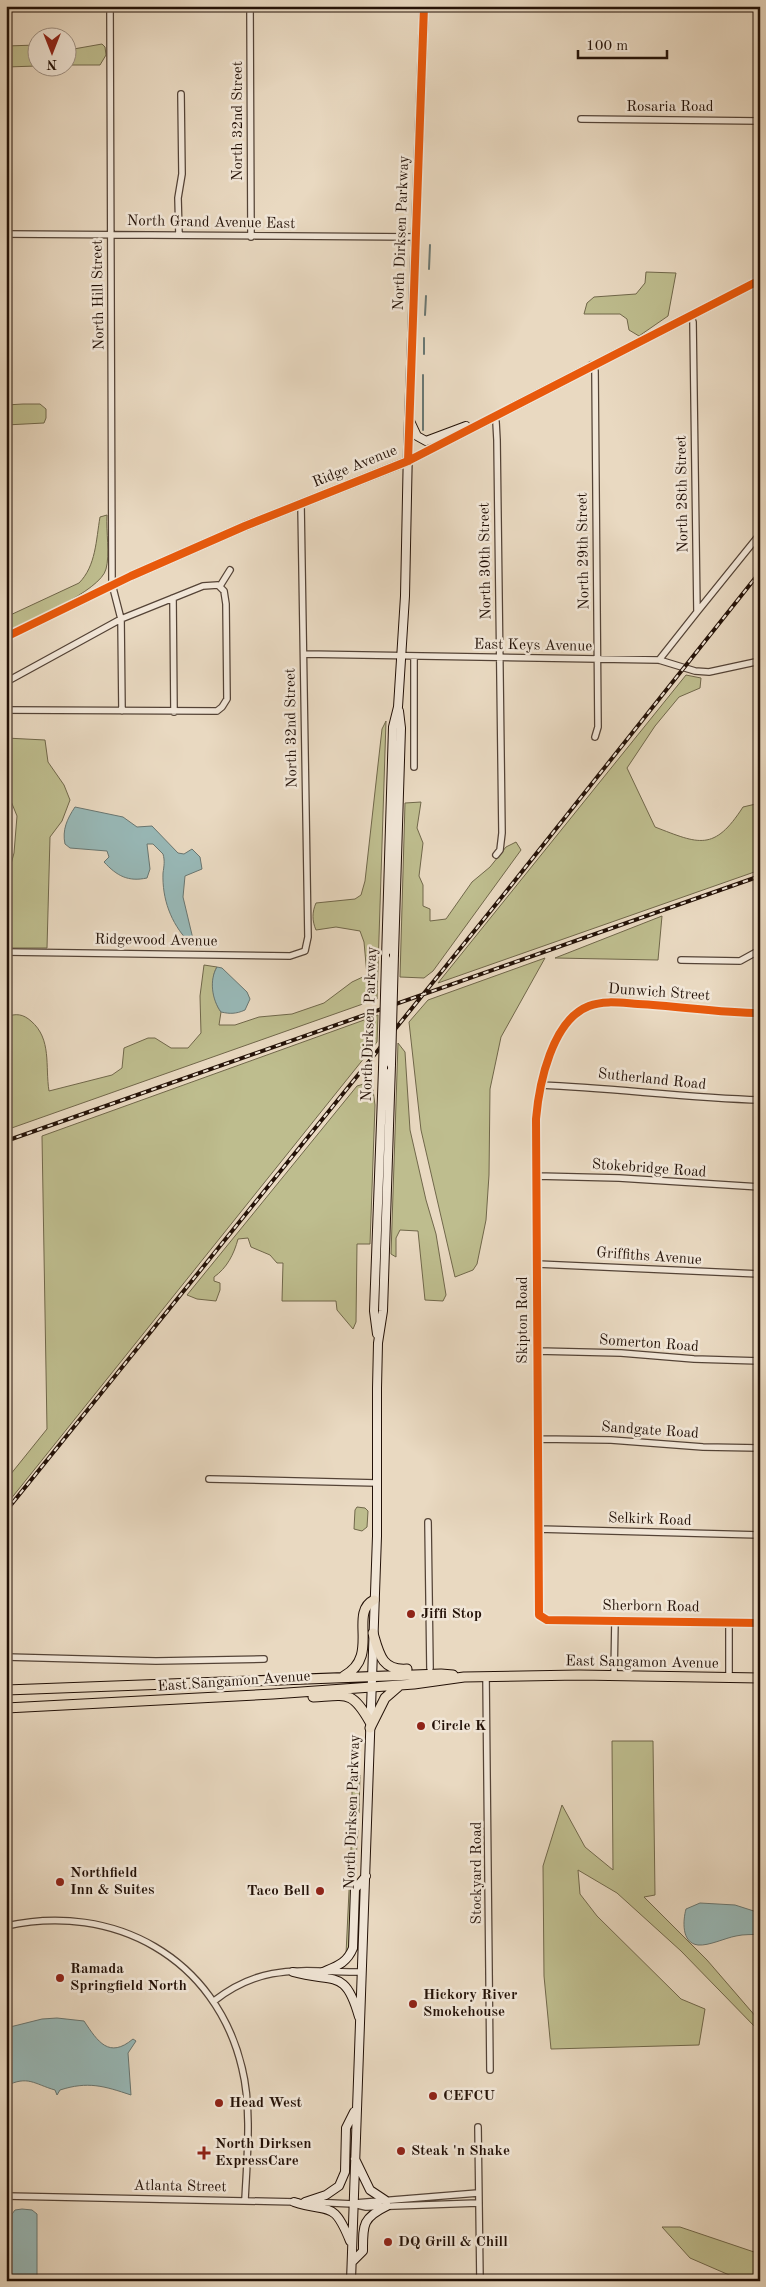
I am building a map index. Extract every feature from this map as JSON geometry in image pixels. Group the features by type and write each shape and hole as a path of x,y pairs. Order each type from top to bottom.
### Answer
{"main road":[{"name":"North Dirksen Parkway","path":"378,1343 383,1311 401,737 398,707 405,596 409,420 424,6"},
{"name":"Ridge Avenue","path":"6,636 112,584 408,461 760,280"},
{"path":"409,420 417,436 426,441 435,439 460,427 473,426"},
{"name":"North Dirksen Parkway","path":"351,2281 378,1483 378,1343 374,1311 393,727 398,707"},
{"path":"342,1678 355,1669 362,1658 364,1612 370,1602 374,1600"},
{"path":"373,1633 380,1654 393,1669 430,1668 441,1674"},
{"name":"East Sangamon Avenue","path":"6,1708 273,1694 441,1674 464,1677"},
{"name":"East Sangamon Avenue","path":"6,1690 342,1678 400,1685 486,1676 760,1678"},
{"path":"370,1725 385,1698 400,1685"},
{"path":"273,1694 295,1698 347,1696 359,1703 370,1725"},
{"path":"323,1972 346,1961 353,1948 356,1889 366,1876"},
{"path":"293,1972 307,1976 333,1978 344,1983 354,1999 361,2026"},
{"path":"306,2202 326,2195 340,2186 345,2172 346,2128 356,2108"},
{"path":"352,2262 363,2251 363,2228 367,2219 386,2203 370,2190 354,2157"},
{"path":"294,2202 306,2206 331,2209 342,2221 352,2245"}],"street":[{"name":"North Hill Street","path":"110,6 112,584 121,619 122,711"},
{"name":"North 32nd Street","path":"250,6 251,236"},
{"path":"179,235 178,198 182,174 181,94"},
{"name":"Rosaria Road","path":"581,119 760,121"},
{"name":"North Grand Avenue East","path":"6,234 416,237"},
{"name":"North 28th Street","path":"690,315 693,322 697,612"},
{"name":"North 29th Street","path":"592,365 595,371 598,659 598,727 595,737"},
{"name":"North 30th Street","path":"494,416 497,440 502,842 496,855"},
{"name":"North 32nd Street","path":"300,505 308,937 305,951"},
{"path":"659,660 760,534"},
{"path":"220,586 230,570"},
{"path":"6,682 121,619 173,598 211,584 220,586 226,596 225,703 214,712 6,710"},
{"path":"173,598 174,712"},
{"name":"East Keys Avenue","path":"304,654 659,660 695,671 709,672 760,661"},
{"path":"414,657 414,767"},
{"path":"681,960 740,960 760,950"},
{"name":"Ridgewood Avenue","path":"6,952 290,956 305,951"},
{"name":"Dunwich Street","path":"564,1027 583,1008 603,1003 760,1013"},
{"name":"Skipton Road","path":"541,1618 539,1610 538,1529 536,1118 541,1085 551,1053 564,1027"},
{"name":"Sutherland Road","path":"541,1085 609,1088 696,1098 760,1100"},
{"name":"Stokebridge Road","path":"536,1176 619,1178 760,1188"},
{"name":"Griffiths Avenue","path":"537,1264 760,1274"},
{"name":"Somerton Road","path":"537,1351 621,1353 760,1362"},
{"name":"Sandgate Road","path":"538,1439 611,1440 703,1447 760,1448"},
{"path":"209,1479 378,1483"},
{"path":"428,1522 430,1668"},
{"name":"Selkirk Road","path":"538,1529 760,1536"},
{"name":"Sherborn Road","path":"541,1618 547,1620 760,1623"},
{"path":"614,1676 615,1620"},
{"path":"728,1678 730,1622"},
{"path":"6,1657 156,1661 264,1659"},
{"name":"Stockyard Road","path":"486,1676 490,2070"},
{"path":"6,1926 34,1921 60,1920 91,1923 113,1928 164,1953 191,1975 214,2001 236,2046 246,2089 245,2200"},
{"path":"214,2001 255,1976 274,1972 362,1972"},
{"path":"478,2127 480,2281"},
{"name":"Atlanta Street","path":"6,2196 245,2200 353,2204 366,2207 478,2193"},
{"name":"Atlanta Street","path":"386,2203 478,2203"}],"shaded area":[{"path":"102,44 105,47 106,55 100,65 78,65 78,48"},
{"path":"28,45 28,66 6,67 6,46"},
{"path":"646,272 676,273 668,316 639,336 629,330 627,319 620,314 584,314 587,303 594,297 636,294 645,283"},
{"path":"40,404 46,409 44,423 6,425 6,405"},
{"path":"107,515 107,563 101,578 78,596 6,632 6,617 79,583 85,576 92,561 100,517"},
{"path":"686,675 701,678 700,688 679,697 655,726 627,768 655,827 683,837 695,840 714,838 723,832 743,807 760,803 760,870 438,983"},
{"path":"386,721 377,999 6,1130 6,1017 16,1015 25,1017 38,1028 45,1044 49,1091 112,1075 122,1068 124,1048 148,1038 155,1038 171,1048 188,1048 201,1033 200,996 204,965 217,967 213,989 221,1012 219,1025 235,1025 259,1017 292,1014 324,1003 352,982 367,975 364,942 360,931 336,927 316,930 313,913 316,903 355,899 361,895 365,881 382,729"},
{"path":"6,738 45,740 48,762 64,785 70,800 62,821 50,837 47,948 6,948 6,883 14,853 17,816 6,789"},
{"path":"421,802 417,828 423,843 419,876 423,885 423,906 430,909 430,921 446,919 472,882 490,867 506,847 516,842 521,850 433,971 424,978 400,977 405,803"},
{"path":"662,916 658,960 555,958"},
{"path":"545,958 501,1037 490,1089 489,1175 486,1220 477,1264 473,1270 455,1277 421,1130 409,1022 428,1000"},
{"path":"378,1015 377,1042 6,1505 6,1480 47,1429 42,1136"},
{"path":"398,1043 405,1052 410,1130 436,1234 446,1295 443,1301 425,1300 418,1231 400,1230 396,1238 396,1257 391,1254"},
{"path":"367,1083 373,1090 375,1105 370,1244 357,1244 356,1322 353,1329 337,1310 336,1301 282,1301 283,1263 277,1263 270,1255 251,1247 248,1238 238,1239 229,1260 214,1277 214,1281 220,1283 220,1290 216,1301 197,1299 187,1295 357,1086"},
{"path":"357,1507 365,1508 368,1511 367,1527 362,1531 354,1529 355,1510"},
{"path":"612,1741 653,1741 655,1895 644,1897 707,1960 757,2018 757,2029 681,1951 617,1893 578,1870 580,1894 597,1916 681,1999 705,2009 699,2045 551,2049 544,1976 543,1866 562,1805 585,1847 613,1870"},
{"path":"354,1772 360,1775 359,1813 356,1816 352,1813"},
{"path":"352,1828 358,1830 350,1948 346,1954"},
{"path":"662,2227 680,2227 757,2253 760,2255 760,2281 743,2281 690,2258"}],"water":[{"path":"75,807 123,817 137,827 152,826 178,853 184,854 192,849 200,857 202,869 185,876 183,897 193,939 188,941 182,934 169,910 163,883 163,854 153,844 147,844 150,869 147,878 134,879 123,877 104,862 109,857 107,851 70,848 65,844 64,834 66,825"},
{"path":"217,967 222,968 247,992 250,999 245,1010 233,1013 221,1012 215,1002 212,984"},
{"path":"700,1903 735,1905 760,1913 760,1934 739,1935 702,1945 692,1943 684,1930 686,1909"},
{"path":"57,2018 84,2021 99,2041 111,2048 125,2045 133,2039 136,2041 128,2053 131,2095 112,2089 88,2085 60,2090 57,2095 55,2090 26,2081 6,2086 6,2028 42,2019"},
{"path":"15,2210 32,2210 37,2214 37,2281 11,2281 12,2214"}],"waterway":[{"path":"429,269 430,245"},
{"path":"425,315 426,296"},
{"path":"424,338 424,354"},
{"path":"423,375 423,430"}],"railway":[{"path":"6,1511 505,893 760,572"},
{"path":"6,1141 760,876"}],"cycle path":[{"path":"408,461 424,6"},
{"path":"6,637 131,576 245,526 408,461 760,280"},
{"path":"760,1013 607,1002 589,1006 576,1013 557,1039 544,1072 536,1119 539,1615 547,1620 760,1623"}],"place":[{"name":"Jiffi Stop","path":"411,1614"},
{"name":"Circle K","path":"421,1726"},
{"name":"Northfield Inn & Suites","path":"60,1882"},
{"name":"Taco Bell","path":"320,1891"},
{"name":"Ramada Springfield North","path":"60,1978"},
{"name":"Hickory River Smokehouse","path":"413,2004"},
{"name":"CEFCU","path":"433,2096"},
{"name":"Head West","path":"219,2103"},
{"name":"Steak 'n Shake","path":"401,2151"},
{"name":"North Dirksen ExpressCare","path":"204,2153"},
{"name":"DQ Grill & Chill","path":"388,2242"}]}
